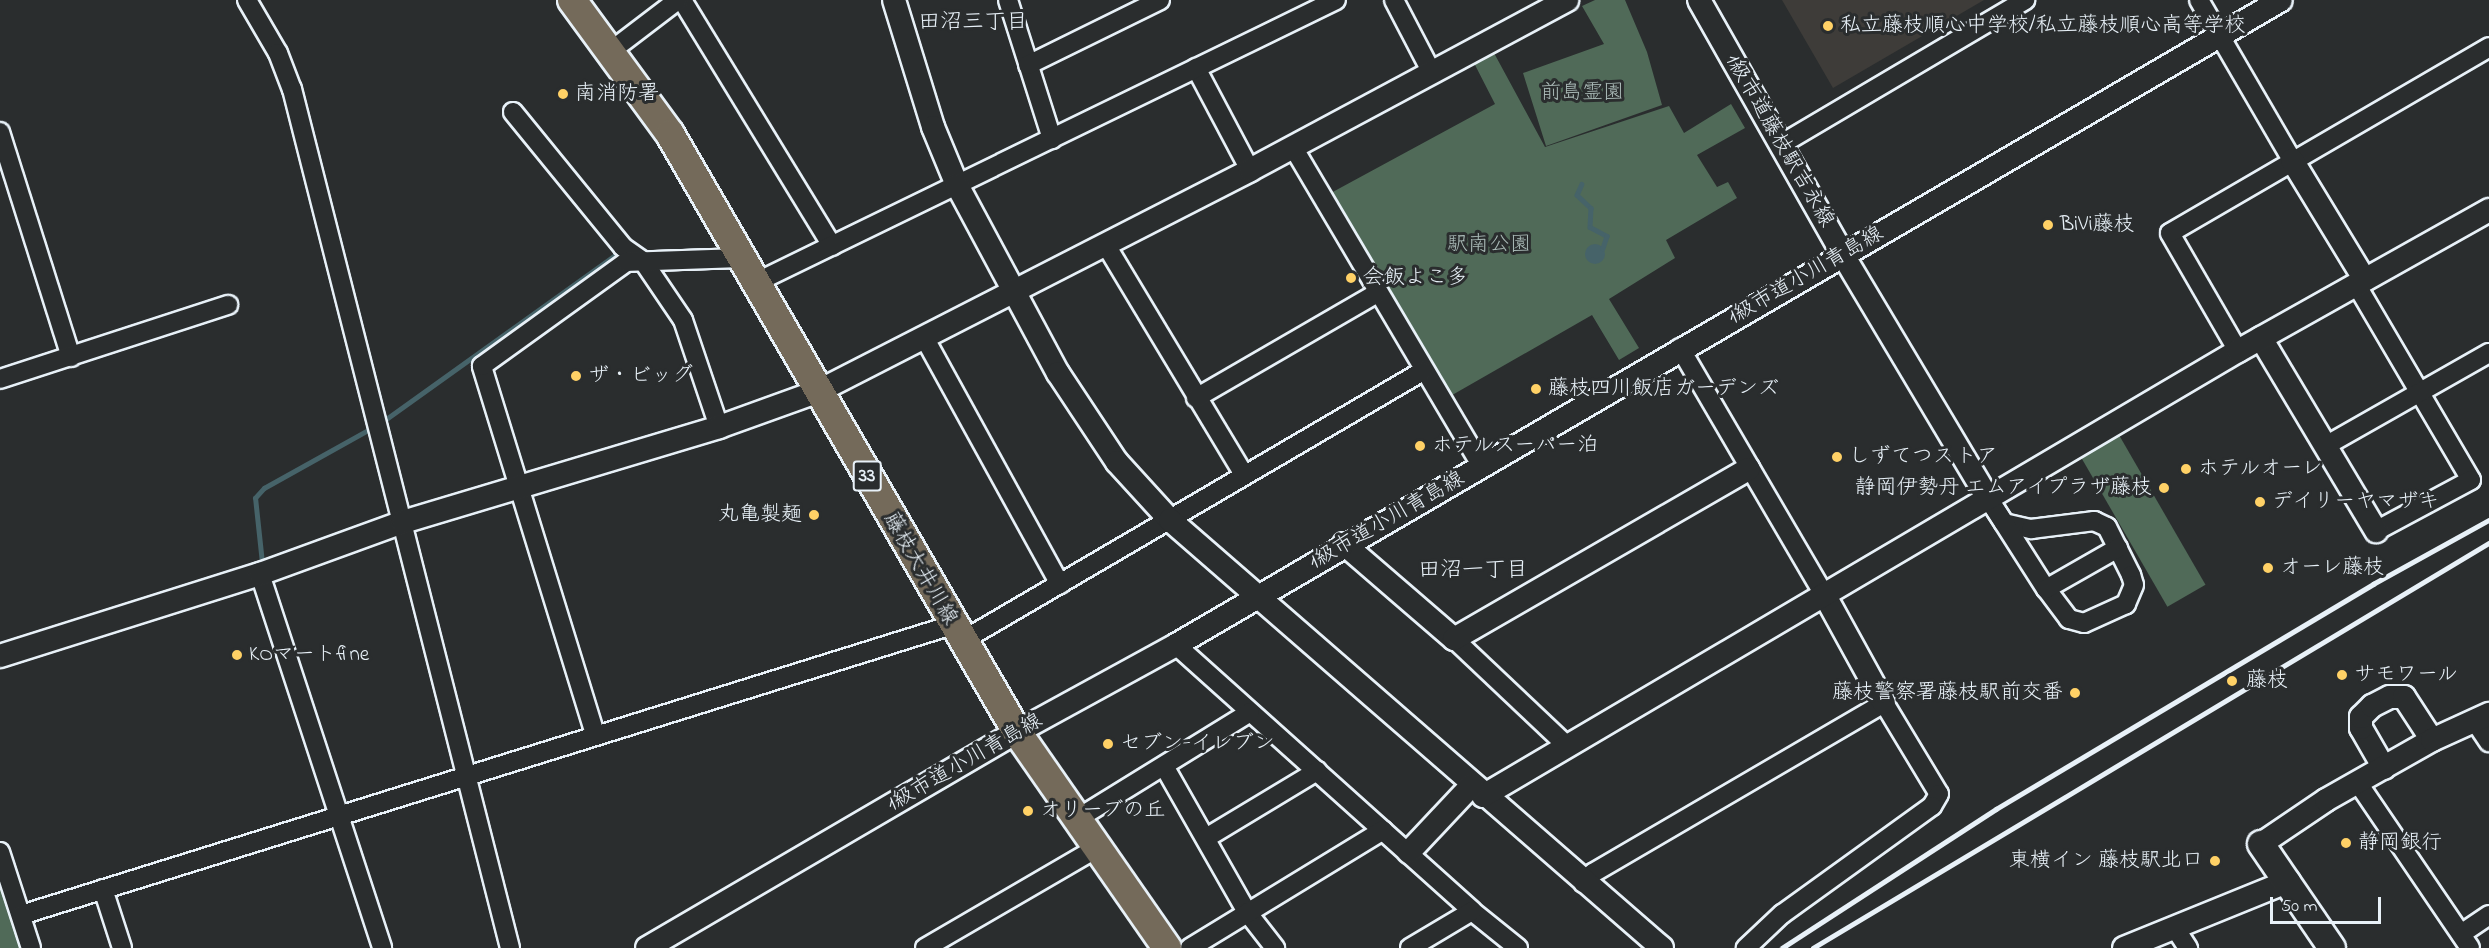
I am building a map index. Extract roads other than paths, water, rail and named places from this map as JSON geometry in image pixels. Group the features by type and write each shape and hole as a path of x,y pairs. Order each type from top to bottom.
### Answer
{"main road":[{"name":"藤枝大井川線","path":"572,0 670,134 957,633 1017,732 1167,948"},
{"path":"2261,844 2289,881 2332,948"}],"street":[{"path":"247,0 278,53 292,89 404,522 510,948"},
{"path":"611,51 680,0 832,246"},
{"path":"894,0 933,127 957,185 1090,426 1170,520 1583,883 1662,948"},
{"path":"1008,0 1052,139"},
{"path":"1028,65 1160,0"},
{"path":"755,283 1336,0"},
{"path":"1394,0 1431,71"},
{"path":"0,656 260,574 404,522 719,427 819,391 1250,170 1567,0"},
{"name":"1級市道藤枝駅吉永線","path":"1699,0 1844,255 1988,498 2046,589 2069,619 2084,623 2113,612 2126,604 2134,585 2107,526 2094,521 2031,529 2004,523 1988,498"},
{"path":"1780,146 2025,0"},
{"path":"2199,0 2292,160 2471,480 2376,531 2261,338"},
{"name":"1級市道小川青島線","path":"654,946 1017,732 1176,645 1344,544 1482,466 1680,348 2281,0"},
{"path":"2238,351 2170,233 2489,47"},
{"path":"1196,69 1250,170"},
{"path":"513,112 622,247 643,261 683,320 719,427"},
{"path":"0,132 4,159 71,357"},
{"path":"1293,147 1423,371 1482,466"},
{"path":"1409,852 1478,790 1565,744 2238,351 2489,210"},
{"path":"1106,244 1244,475"},
{"path":"595,734 482,366 626,262 740,258"},
{"path":"1196,398 1377,293"},
{"path":"0,379 228,305"},
{"path":"924,337 1060,584"},
{"path":"1680,348 1749,470 1824,594 1884,703 1939,794 1932,806 1782,914 1746,948"},
{"path":"2326,445 2489,352"},
{"path":"21,915 595,734 957,633 1060,584 1423,371"},
{"path":"1454,639 1749,470"},
{"path":"1344,544 1454,639 1565,744"},
{"path":"2046,589 2118,548"},
{"path":"260,574 342,814 382,948"},
{"path":"1176,645 1472,911 1518,948"},
{"path":"2384,768 2361,728 2361,717 2372,706 2390,697 2404,697 2432,740"},
{"path":"1583,883 1593,873 1884,703"},
{"path":"1077,819 1250,712"},
{"path":"2261,844 2432,740 2482,717 2489,742"},
{"path":"1164,766 1247,912 1275,948"},
{"path":"1206,838 1317,771"},
{"path":"2358,783 2465,941 2489,915"},
{"path":"1190,948 1383,830"},
{"path":"925,948 1097,848"},
{"path":"0,854 31,948"},
{"path":"2124,948 2289,881"},
{"path":"103,889 122,948"},
{"path":"1410,948 1472,911"},
{"path":"2175,928 2188,948"}],"water":[{"path":"1595,244 1602,247 1605,254 1602,261 1595,264 1588,261 1585,254 1588,247"}],"waterway":[{"path":"1582,184 1577,195 1591,208 1590,227 1607,236 1603,248"},
{"path":"382,422 614,256"},
{"path":"262,563 255,498 264,488 372,428"}],"railway":[{"path":"1782,948 1996,809 2373,584 2489,520"},
{"path":"1813,948 2489,543"}],"place":[{"name":"私立藤枝順心中学校/私立藤枝順心高等学校","path":"1828,26"},
{"name":"南消防署","path":"563,94"},
{"name":"BiVi藤枝","path":"2048,225"},
{"name":"会飯よこ多","path":"1351,278"},
{"name":"ザ・ビッグ","path":"576,376"},
{"name":"藤枝四川飯店ガーデンズ","path":"1536,389"},
{"name":"ホテルスーパー泊","path":"1420,446"},
{"name":"しずてつストア","path":"1837,457"},
{"name":"ホテルオーレ","path":"2186,469"},
{"name":"静岡伊勢丹 エムアイプラザ藤枝","path":"2164,488"},
{"name":"デイリーヤマザキ","path":"2260,502"},
{"name":"丸亀製麺","path":"814,515"},
{"name":"オーレ藤枝","path":"2268,568"},
{"name":"KOマートfine","path":"237,655"},
{"name":"サモワール","path":"2342,675"},
{"name":"藤枝","path":"2232,681"},
{"name":"藤枝警察署藤枝駅前交番","path":"2075,693"},
{"name":"セブン-イレブン","path":"1108,744"},
{"name":"オリーブの丘","path":"1028,811"},
{"name":"静岡銀行","path":"2346,843"},
{"name":"東横イン 藤枝駅北口","path":"2215,861"}],"district":[{"name":"田沼三丁目","path":"973,24"},
{"name":"田沼一丁目","path":"1473,572"}],"park label":[{"name":"前島霊園","path":"1582,93"},
{"name":"駅南公園","path":"1489,245"}]}
